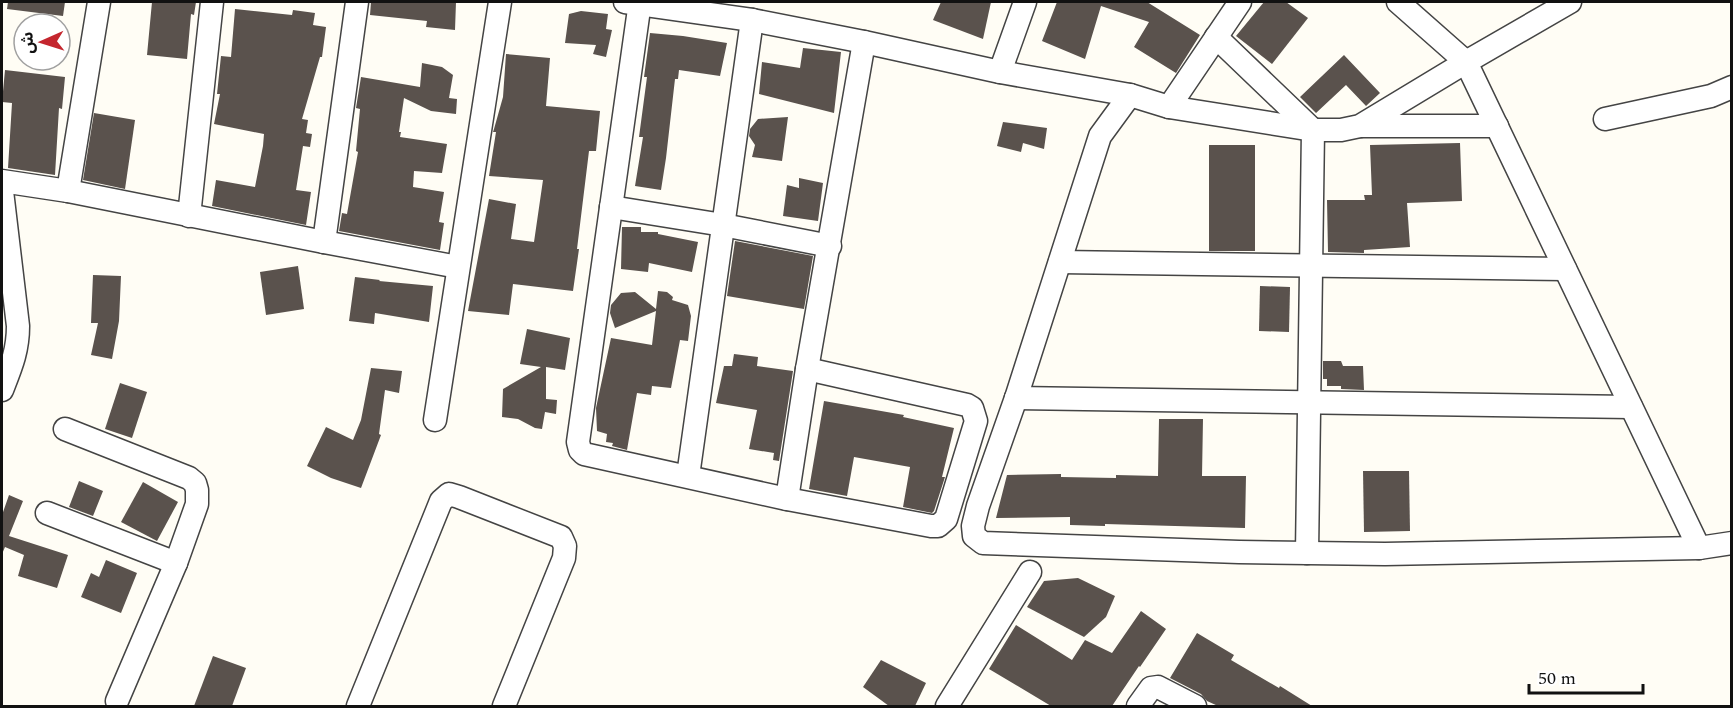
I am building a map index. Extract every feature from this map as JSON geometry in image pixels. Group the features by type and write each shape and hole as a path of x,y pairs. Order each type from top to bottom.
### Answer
{"street":[{"path":"68,191 99,2"},
{"path":"189,216 212,2"},
{"path":"324,242 357,2"},
{"path":"435,420 500,2"},
{"path":"807,369 972,408 976,421 946,519 938,526 931,526 787,499 584,454 579,446 611,207 634,2 752,20 1000,72 1130,95 1169,107 1312,130 1341,130 1360,126 1497,126"},
{"path":"1000,72 1025,2"},
{"path":"1169,107 1240,2"},
{"path":"1398,2 1466,62 1699,548"},
{"path":"1360,126 1570,2"},
{"path":"688,476 752,20"},
{"path":"1216,37 1312,130 1308,553"},
{"path":"787,499 807,369 864,42"},
{"path":"1605,119 1711,96 1731,87"},
{"path":"1130,95 1100,136 1016,398 978,506 973,526 974,536 983,543 1385,554 1699,548 1731,543"},
{"path":"2,181 68,191 458,267"},
{"path":"2,191 18,326 16,355 2,390"},
{"path":"611,207 723,225 830,246"},
{"path":"1060,262 1565,269"},
{"path":"1016,398 1631,407"},
{"path":"65,429 182,475 195,483 197,490 197,504 177,563 117,701"},
{"path":"358,706 441,501 449,494 561,537 565,546 564,558 504,706"},
{"path":"47,513 177,563"},
{"path":"947,706 1030,572"},
{"path":"1138,706 1151,688 1158,687 1196,706"}],"building":[{"path":"8,2 65,2 64,12 7,9"},
{"path":"152,2 196,2 194,15 191,14 187,59 147,55"},
{"path":"371,2 456,2 455,30 426,27 427,21 370,15"},
{"path":"941,2 991,2 983,39 933,20"},
{"path":"1057,2 1147,2 1200,35 1176,73 1134,47 1149,22 1101,6 1085,59 1042,41"},
{"path":"1264,2 1286,2 1308,18 1272,64 1236,36"},
{"path":"235,9 292,15 293,10 315,13 313,25 326,27 322,57 320,57 302,119 308,120 306,133 312,134 310,147 303,146 296,190 311,192 306,225 212,206 216,180 255,187 263,146 264,134 214,124 220,94 217,94 221,56 231,57"},
{"path":"581,11 608,14 606,29 612,30 606,57 593,54 596,45 565,43 569,14"},
{"path":"650,33 727,43 720,76 679,70 678,79 675,79 661,190 635,186 643,137 639,137"},
{"path":"803,48 841,52 834,113 759,94 762,62 800,68"},
{"path":"506,54 550,58 546,106 600,111 596,151 589,151 573,291 513,284 509,315 468,311 489,199 516,204 511,239 534,242 543,180 489,176 496,132 493,132 503,97"},
{"path":"1344,55 1380,93 1366,106 1346,85 1316,113 1300,97"},
{"path":"422,63 442,67 453,75 449,98 457,99 456,114 431,111 404,98 399,132 401,132 400,137 447,144 442,173 414,171 413,187 444,192 439,222 444,223 440,250 339,231 342,213 347,214 358,152 356,151 360,109 356,108 361,77 420,87"},
{"path":"5,70 65,77 62,109 59,108 55,175 8,168 12,103 2,102"},
{"path":"94,113 135,120 125,189 83,180"},
{"path":"788,117 782,161 752,157 755,145 749,136 750,129 758,119"},
{"path":"1003,122 1047,128 1044,149 1023,143 1021,152 997,146"},
{"path":"1460,143 1462,201 1407,203 1410,247 1364,250 1364,253 1328,252 1327,200 1365,200 1364,195 1372,195 1370,145"},
{"path":"1209,145 1255,145 1255,251 1209,251"},
{"path":"799,178 823,183 818,221 783,216 787,185 799,188"},
{"path":"622,227 641,227 641,232 658,232 658,234 698,242 692,272 649,263 648,272 621,269"},
{"path":"735,241 813,256 804,309 727,296"},
{"path":"298,266 304,309 266,315 260,272"},
{"path":"93,275 121,276 119,321 112,359 91,355 98,323 91,323"},
{"path":"355,277 433,286 429,322 375,313 374,324 349,321"},
{"path":"1260,286 1290,287 1289,332 1259,331"},
{"path":"658,291 667,292 673,297 672,300 688,305 691,316 688,341 680,340 671,388 652,386 651,395 637,393 627,450 612,446 613,443 606,442 607,434 597,431 596,408 611,338 652,345 656,311 615,328 610,313 611,305 621,293 635,292 656,309"},
{"path":"527,329 570,338 565,370 546,367 546,399 557,400 556,414 545,412 542,429 518,419 502,417 503,389 541,367 520,364"},
{"path":"734,354 758,357 757,366 793,371 779,461 773,460 774,453 749,449 757,410 716,403 724,366 732,366"},
{"path":"1323,361 1341,361 1343,366 1363,366 1364,390 1327,386 1327,379 1323,379"},
{"path":"371,368 402,371 399,393 385,390 379,434 381,435 361,488 331,478 307,466 326,427 353,440 361,420"},
{"path":"120,383 147,392 132,438 105,429"},
{"path":"824,401 904,415 903,417 954,428 942,477 945,477 932,513 903,507 910,467 854,457 847,496 809,489"},
{"path":"1159,419 1203,419 1202,476 1246,476 1245,528 1070,525 1070,517 996,518 1007,475 1061,474 1061,477 1116,478 1116,475 1158,476"},
{"path":"1363,471 1409,471 1410,531 1364,532"},
{"path":"79,481 103,491 93,516 69,507"},
{"path":"143,482 178,502 157,541 121,522"},
{"path":"9,495 23,501 9,536 68,555 57,588 18,576 24,555 5,547 2,554 2,515"},
{"path":"106,560 137,573 121,613 81,597 91,573 99,577"},
{"path":"1078,578 1115,596 1106,617 1084,637 1027,607 1044,581"},
{"path":"1141,611 1166,629 1112,706 1051,706 989,669 1016,625 1072,660 1085,640 1112,653"},
{"path":"1197,633 1234,655 1231,660 1312,706 1218,706 1170,678"},
{"path":"213,656 246,668 232,706 194,706"},
{"path":"881,660 926,683 915,706 889,706 863,687"}]}
